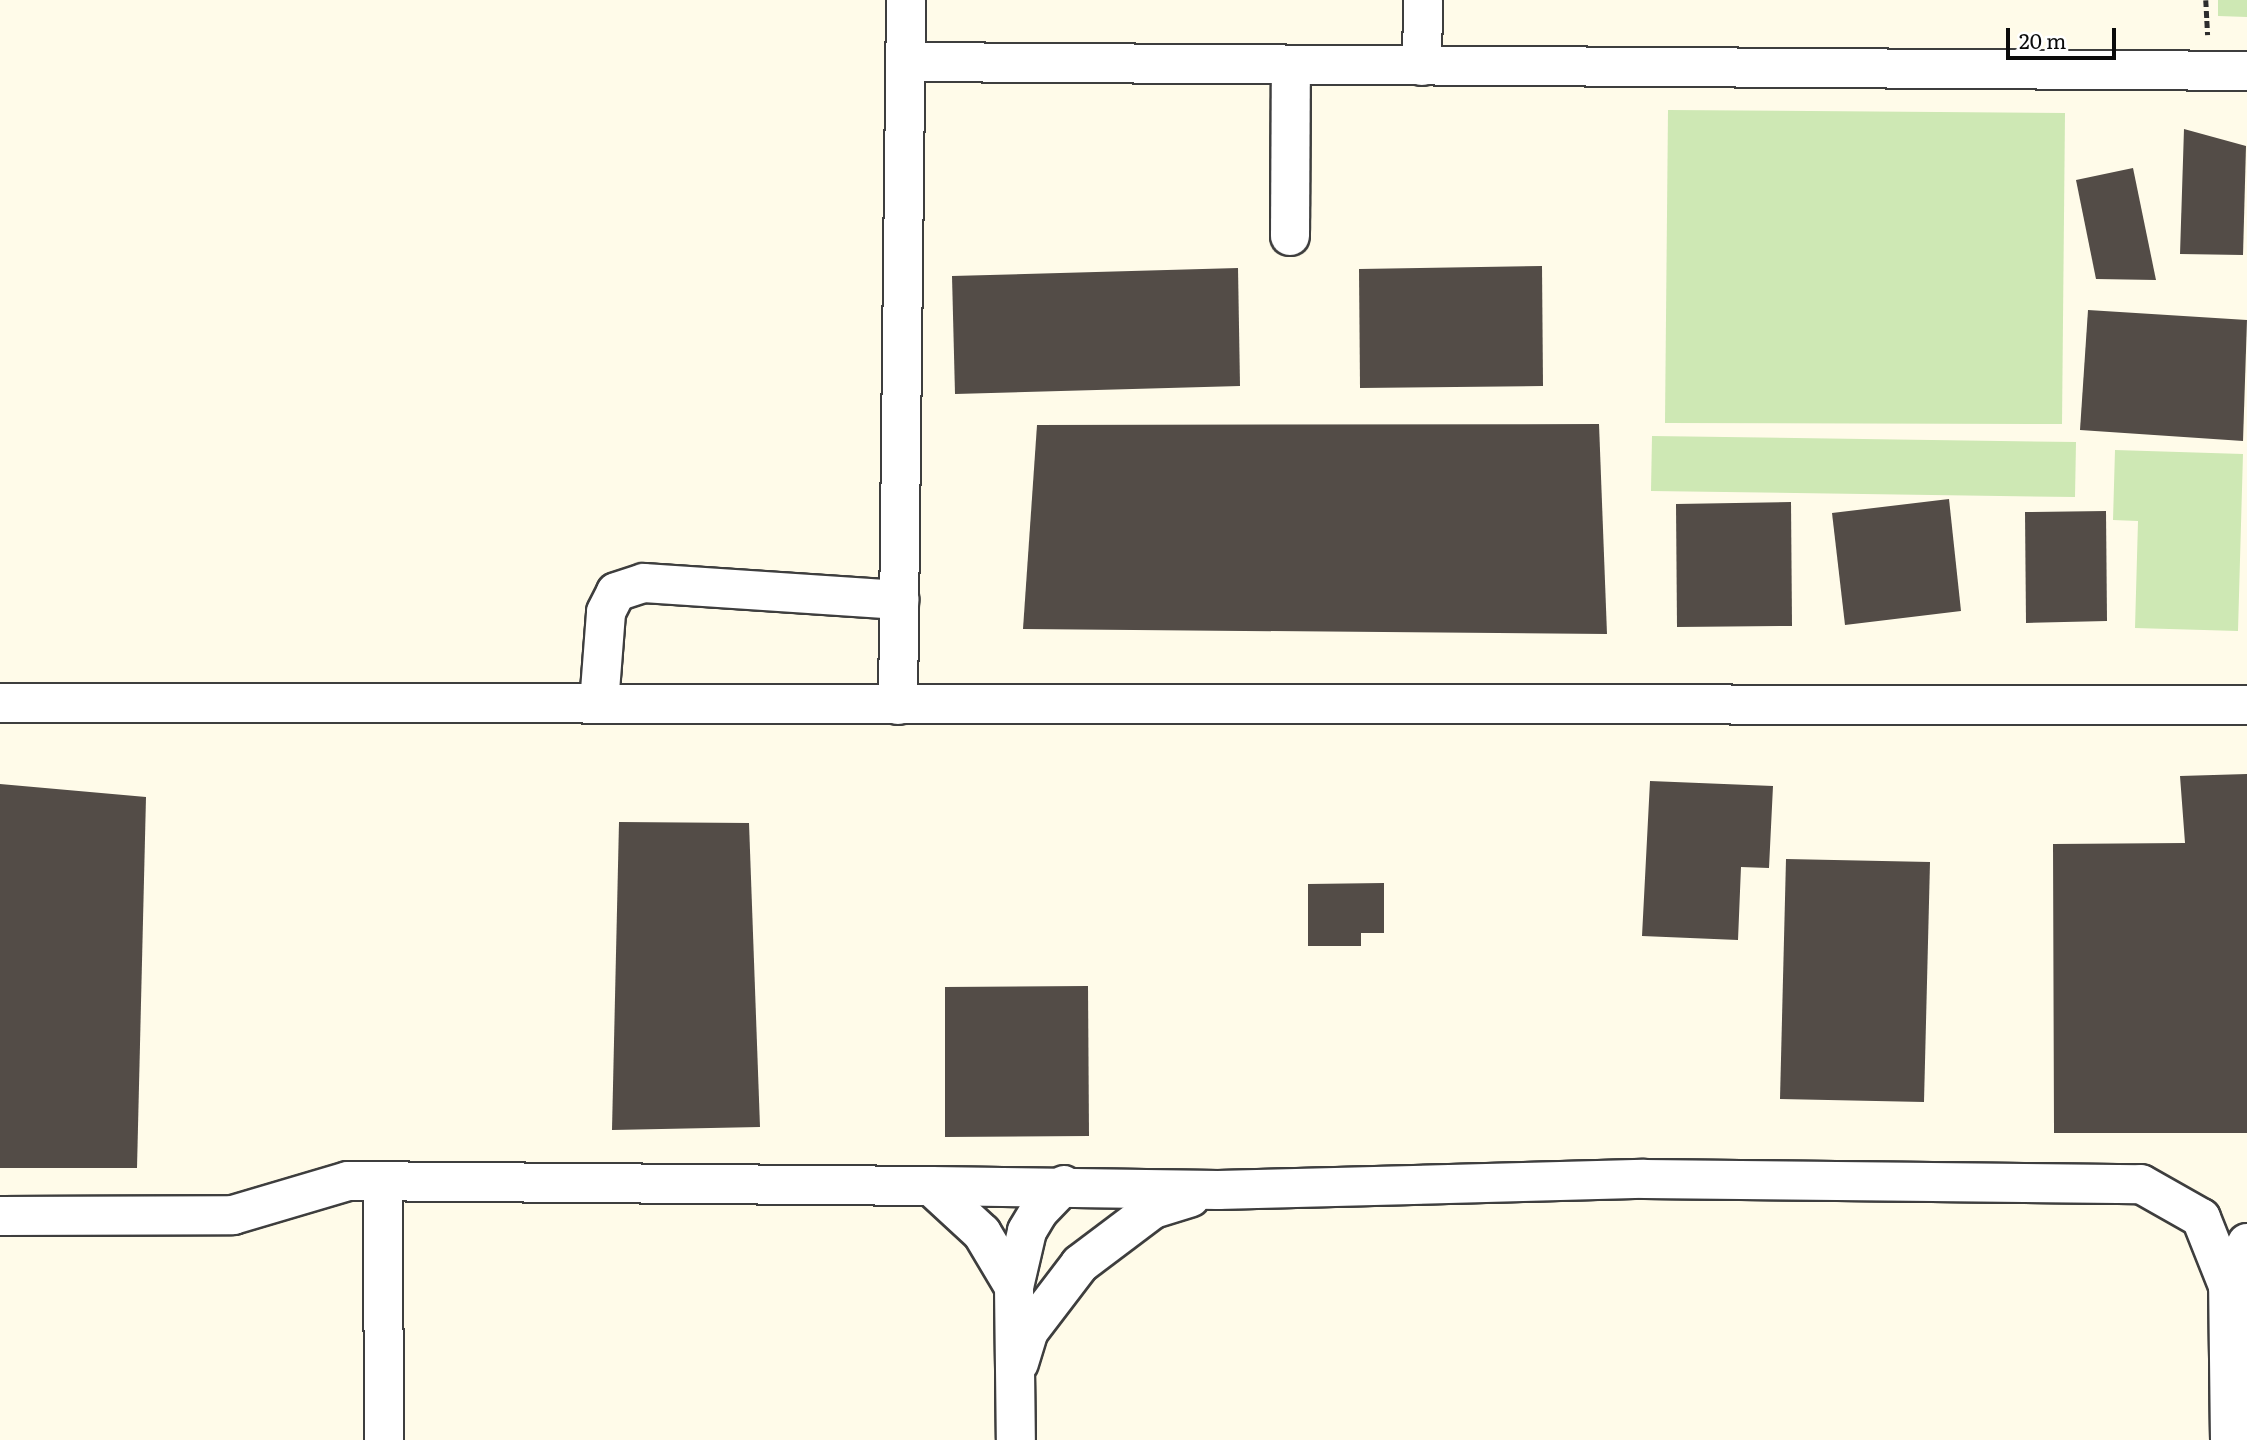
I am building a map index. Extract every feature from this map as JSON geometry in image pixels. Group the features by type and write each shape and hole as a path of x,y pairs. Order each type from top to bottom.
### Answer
{"lane":[{"path":"898,705 906,0"},
{"path":"1422,65 1423,0"},
{"path":"906,62 2247,71"},
{"path":"1290,236 1291,65"},
{"path":"599,704 606,612 616,592 644,583 899,600"},
{"path":"0,702 2247,705"},
{"path":"0,1216 233,1215 317,1187 348,1181 1064,1185 1218,1190 1644,1179 2141,1184 2201,1219 2228,1286 2230,1440"},
{"path":"383,1183 384,1440"},
{"path":"1016,1440 1014,1287 1027,1231 1039,1211 1064,1185"},
{"path":"931,1186 982,1233 1014,1287"},
{"path":"1016,1371 1029,1331 1080,1264 1153,1209 1218,1190"},
{"path":"2228,1286 2247,1243"}],"green space":[{"path":"2218,0 2247,0 2247,17 2218,16"},
{"path":"1668,110 2065,113 2062,424 1665,423"},
{"path":"1652,436 2076,442 2075,497 1651,491"},
{"path":"2115,450 2243,454 2238,631 2135,628 2138,521 2113,520"}],"building":[{"path":"2184,129 2246,146 2243,255 2180,254"},
{"path":"2133,168 2156,280 2096,279 2076,180"},
{"path":"1542,266 1543,386 1360,388 1359,269"},
{"path":"1238,268 1240,386 955,394 952,276"},
{"path":"2088,310 2247,320 2243,441 2080,430"},
{"path":"1599,424 1607,634 1023,629 1037,425"},
{"path":"1949,499 1961,611 1845,625 1832,513"},
{"path":"1791,502 1792,626 1677,627 1676,504"},
{"path":"2106,511 2107,621 2026,623 2025,512"},
{"path":"2247,774 2247,1133 2054,1133 2053,844 2185,843 2180,776"},
{"path":"1650,781 1773,786 1769,868 1741,867 1738,940 1642,936"},
{"path":"0,784 146,797 137,1168 0,1168"},
{"path":"619,822 749,823 760,1127 612,1130"},
{"path":"1786,859 1930,862 1924,1102 1780,1099"},
{"path":"1384,883 1384,933 1361,933 1361,946 1308,946 1308,884"},
{"path":"1088,986 1089,1136 945,1137 945,987"}]}
